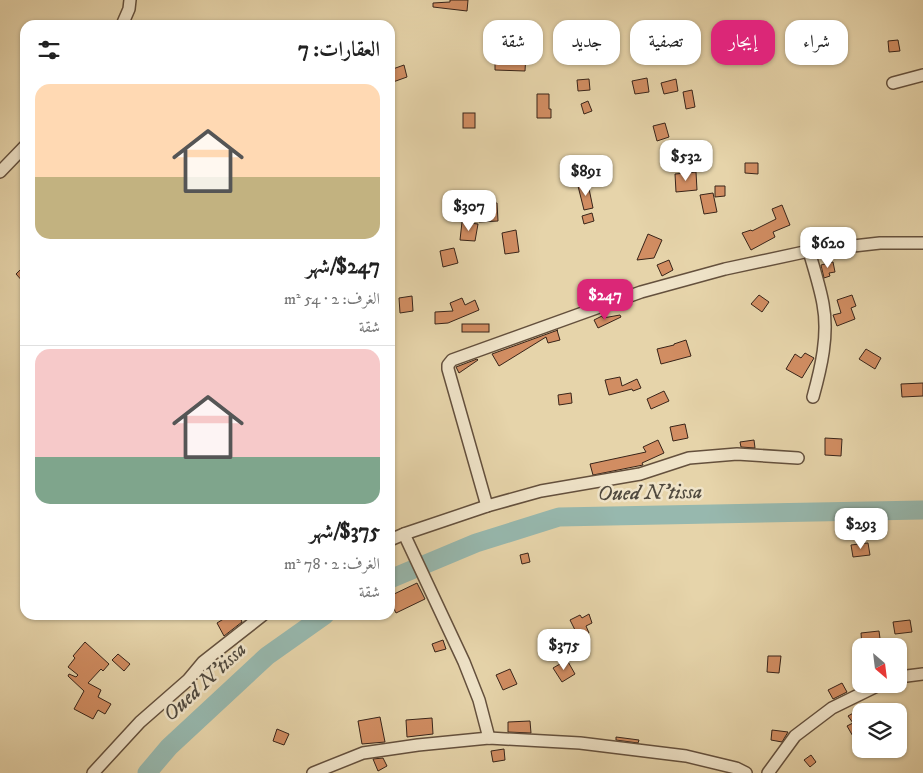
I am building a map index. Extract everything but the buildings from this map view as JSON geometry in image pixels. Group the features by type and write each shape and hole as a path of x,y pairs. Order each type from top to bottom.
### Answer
{"street":[{"path":"124,20 130,0"},
{"path":"894,83 923,75"},
{"path":"0,172 20,151"},
{"path":"487,506 448,369 448,364 452,360 641,292 726,269 809,251 880,243 923,243"},
{"path":"809,251 823,305 825,336 819,375 813,397"},
{"path":"395,538 487,506 541,490 640,474 689,458 737,454 798,458"},
{"path":"404,534 464,662 479,700 489,738"},
{"path":"93,773 140,722 188,680 203,662 257,620"},
{"path":"908,676 923,674"},
{"path":"768,773 795,736 832,708 863,693"},
{"path":"313,773 362,753 489,738 580,743 686,756 736,768 746,773"}],"waterway":[{"name":"Oued N'tissa","path":"395,577 476,543 559,517 923,510"},
{"name":"Oued N'tissa","path":"147,773 169,747 267,656 318,620"}]}
